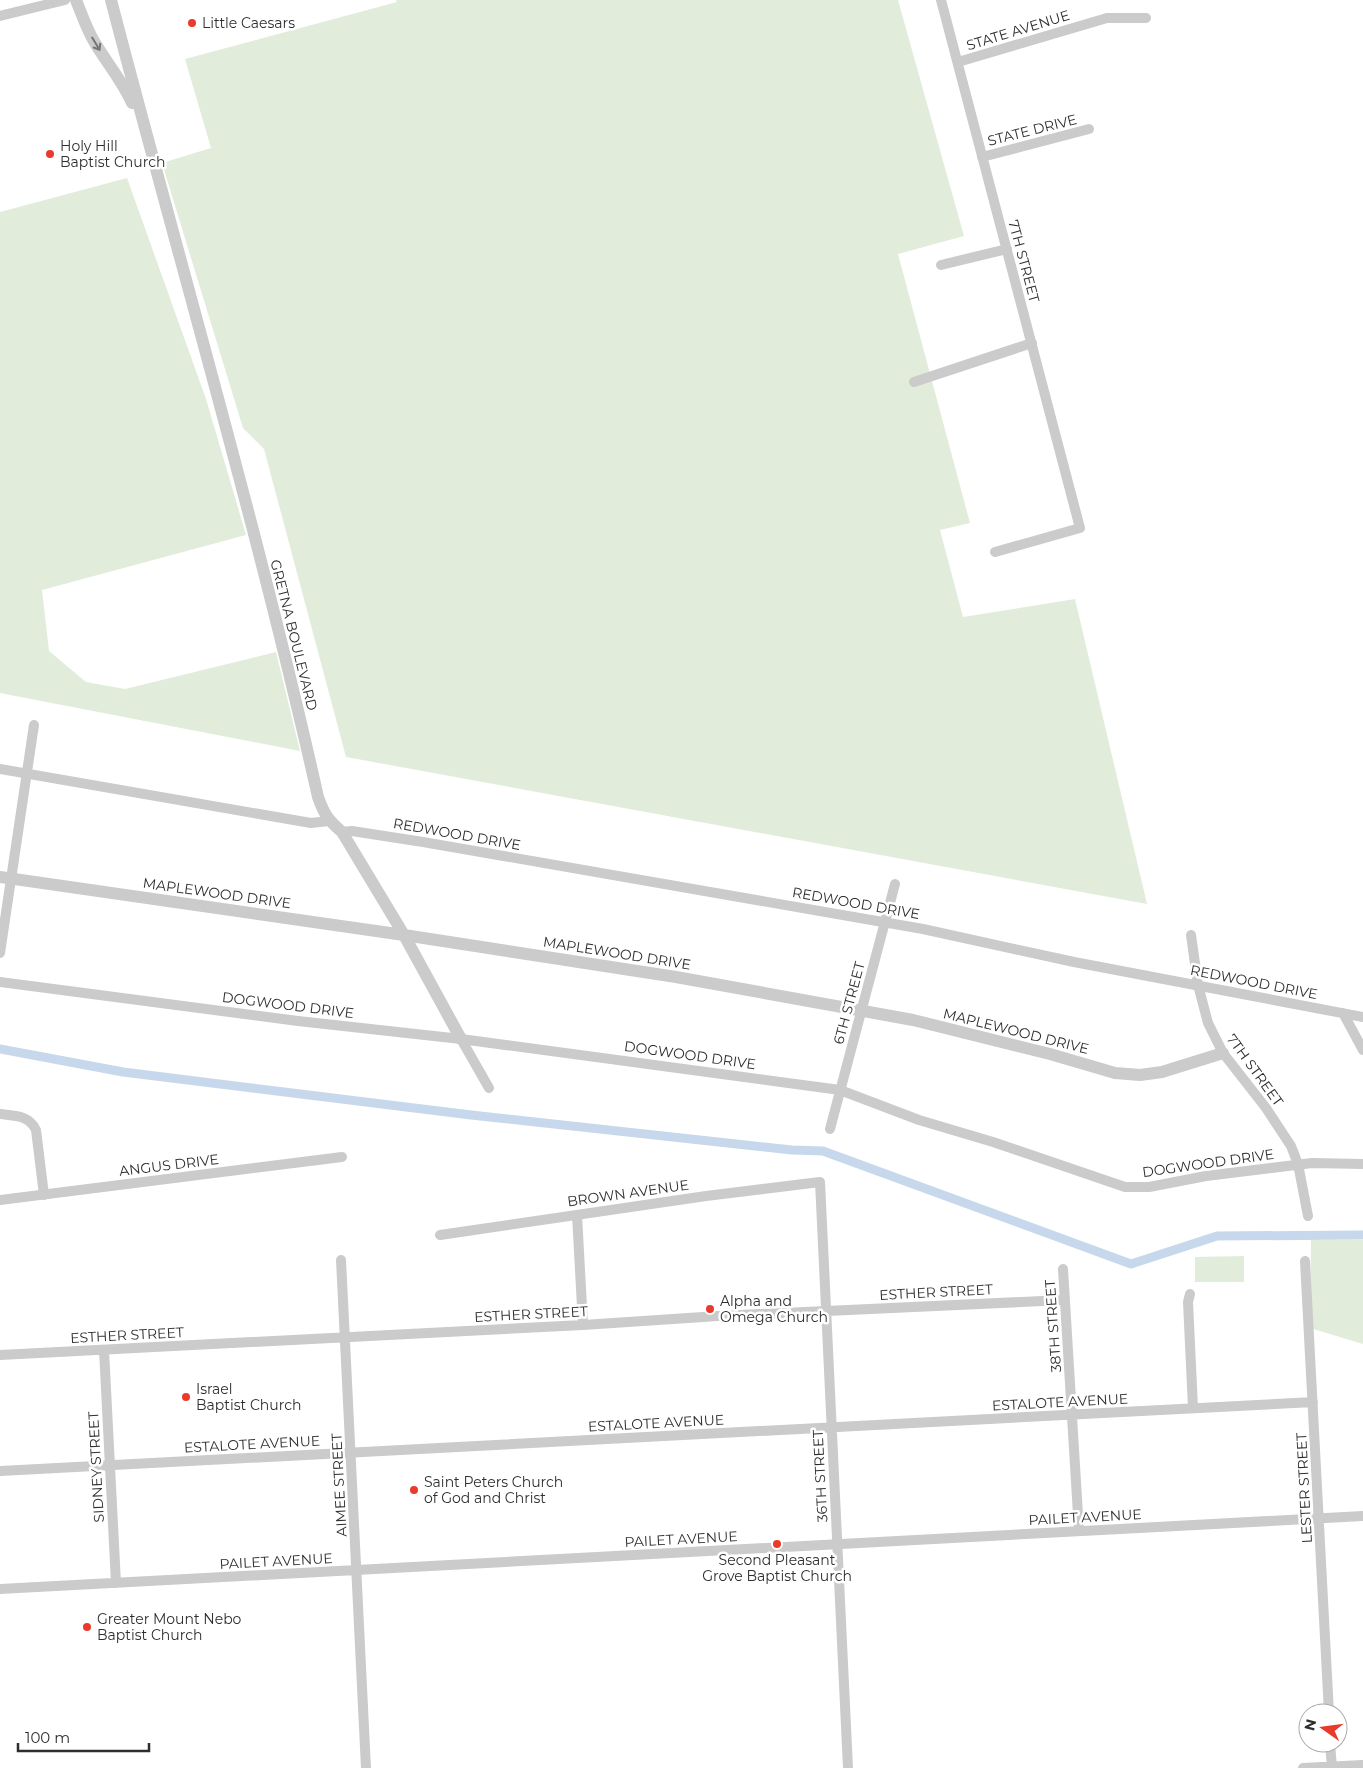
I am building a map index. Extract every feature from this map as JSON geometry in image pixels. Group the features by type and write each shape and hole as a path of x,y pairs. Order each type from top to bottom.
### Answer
{"street":[{"path":"0,16 65,0"},
{"name":"GRETNA BOULEVARD","path":"76,0 94,42 127,92 138,115 152,155"},
{"name":"GRETNA BOULEVARD","path":"111,0 233,449 318,797 329,821 342,832 404,935 488,1088"},
{"name":"7TH STREET","path":"941,0 1080,528 995,552"},
{"name":"STATE AVENUE","path":"958,62 1107,18 1146,18"},
{"name":"STATE DRIVE","path":"982,157 1089,129"},
{"path":"941,265 1007,249"},
{"path":"914,382 1032,343"},
{"path":"0,953 6,878 27,774 34,725"},
{"path":"0,769 311,823 329,821"},
{"name":"REDWOOD DRIVE","path":"342,832 352,831 423,842 885,922 1074,962 1363,1017"},
{"name":"MAPLEWOOD DRIVE","path":"6,878 404,935 676,977 913,1020 1115,1072 1140,1075 1162,1072 1222,1053"},
{"name":"6TH STREET","path":"830,1129 895,884"},
{"name":"7TH STREET","path":"1191,935 1198,985 1208,1023 1222,1053 1266,1108 1290,1146 1298,1164 1308,1216"},
{"name":"DOGWOOD DRIVE","path":"0,982 298,1021 461,1039 840,1090 919,1120 993,1142 1125,1187 1149,1187 1206,1176 1298,1164 1363,1164"},
{"path":"1343,1013 1363,1050"},
{"path":"0,1114 23,1118 32,1122 36,1130 44,1195"},
{"name":"ANGUS DRIVE","path":"0,1200 342,1157"},
{"name":"BROWN AVENUE","path":"440,1235 706,1196 820,1182"},
{"name":"36TH STREET","path":"820,1182 848,1768"},
{"path":"577,1215 584,1325"},
{"name":"AIMEE STREET","path":"341,1260 366,1768"},
{"name":"LESTER STREET","path":"1305,1261 1328,1703"},
{"name":"38TH STREET","path":"1062,1269 1073,1415 1079,1531"},
{"path":"1190,1294 1188,1302 1193,1408"},
{"name":"ESTHER STREET","path":"0,1354 1064,1300"},
{"name":"SIDNEY STREET","path":"104,1350 116,1583"},
{"name":"ESTALOTE AVENUE","path":"0,1471 1313,1402"},
{"name":"PAILET AVENUE","path":"0,1588 1363,1516"},
{"path":"1331,1753 1332,1767"},
{"path":"1303,1768 1363,1765"}],"green space":[{"path":"396,0 898,0 964,236 898,254 970,523 940,530 963,617 1075,599 1147,904 346,757 264,449 243,428 162,163 211,148 185,59 397,2"},
{"path":"127,178 206,399 246,535 42,590 49,651 86,682 125,689 276,652 300,751 0,693 0,212"},
{"path":"1311,1240 1363,1240 1363,1344 1310,1328"},
{"path":"1244,1256 1244,1282 1195,1282 1195,1257"}],"waterway":[{"path":"0,1049 123,1072 471,1115 792,1150 823,1151 1131,1264 1217,1236 1363,1235"}],"place":[{"name":"Little Caesars","path":"192,23"},
{"name":"Holy Hill Baptist Church","path":"50,154"},
{"name":"Alpha and Omega Church","path":"710,1309"},
{"name":"Israel Baptist Church","path":"186,1397"},
{"name":"Saint Peters Church of God and Christ","path":"414,1490"},
{"name":"Second Pleasant Grove Baptist Church","path":"777,1544"},
{"name":"Greater Mount Nebo Baptist Church","path":"87,1627"}]}
